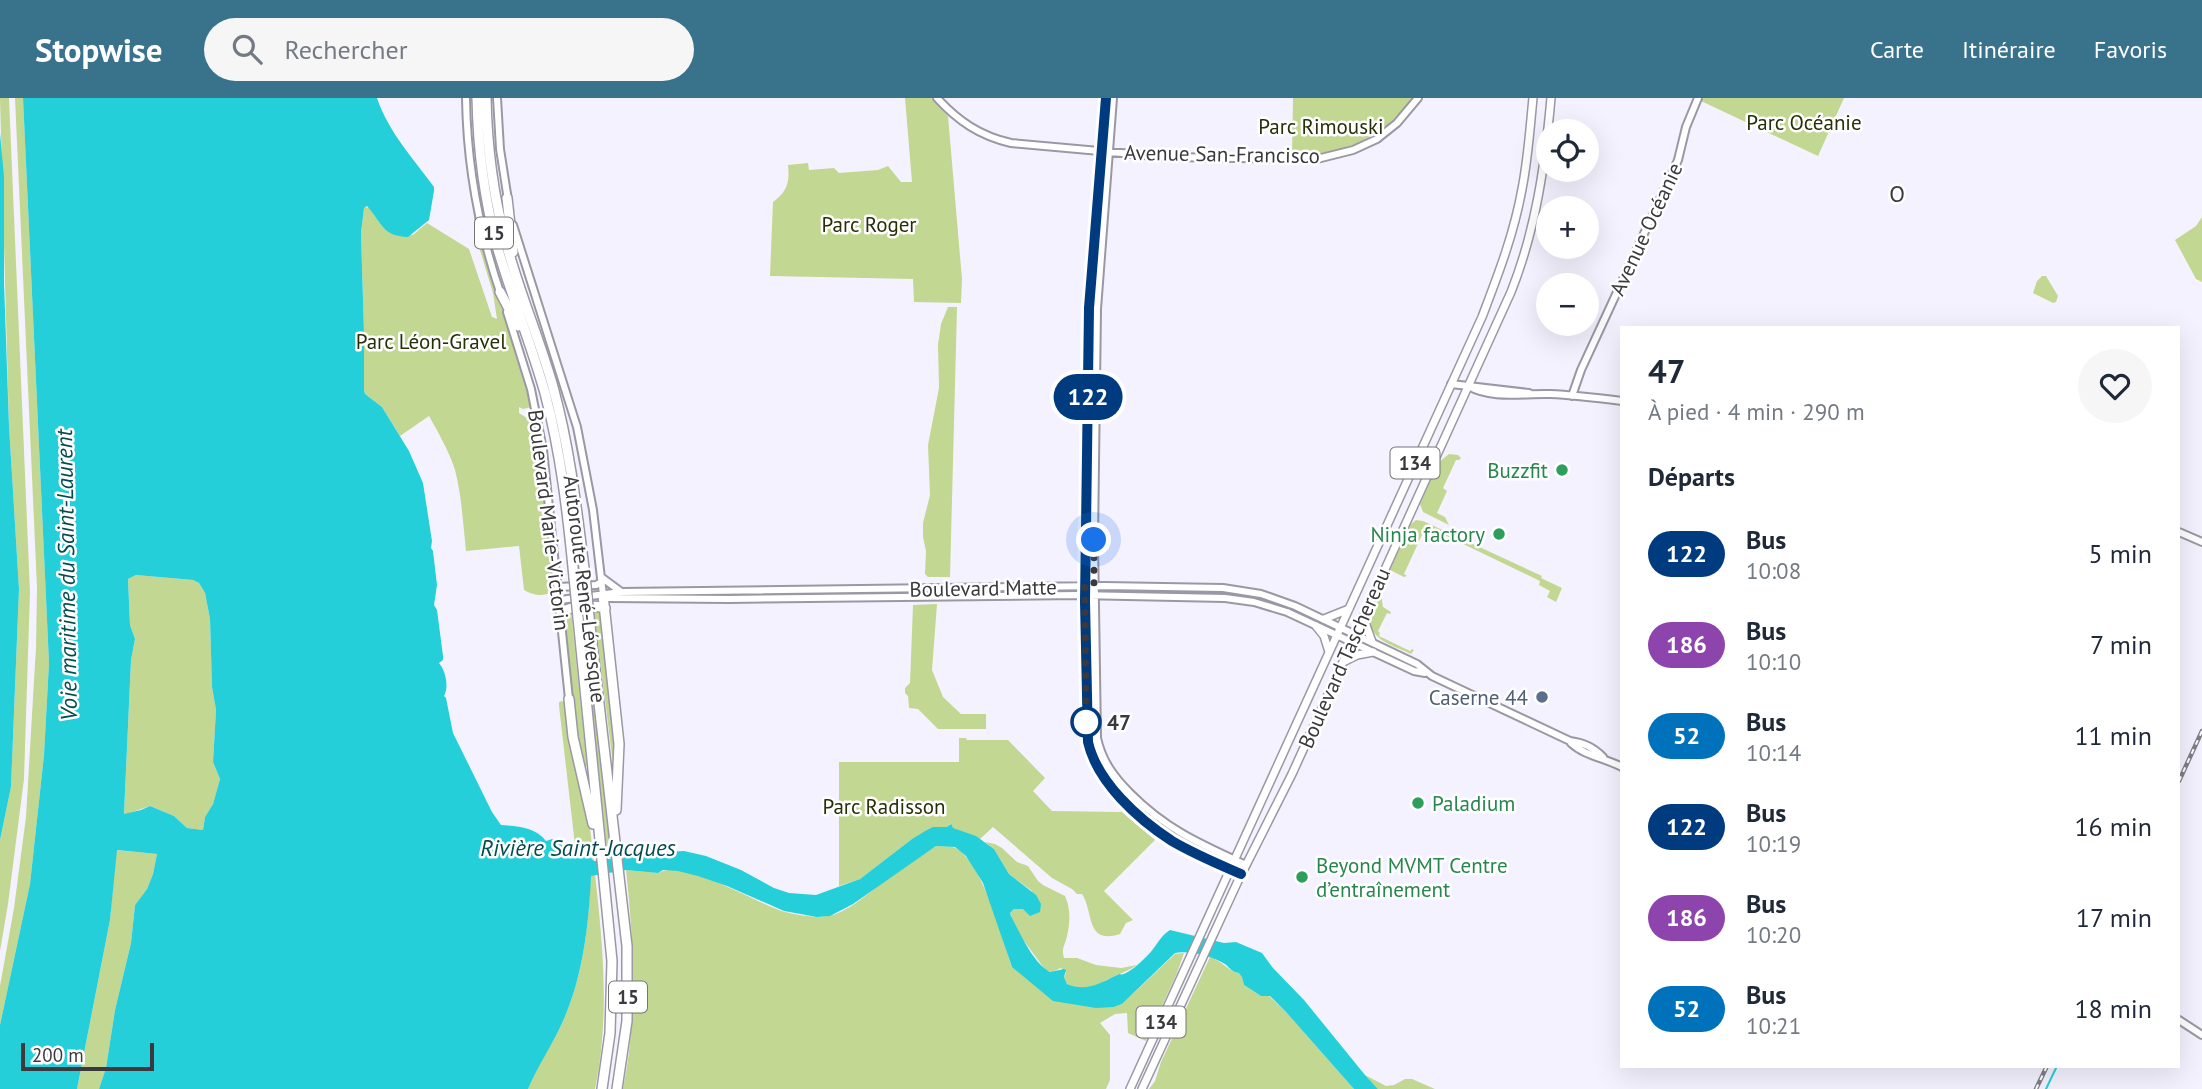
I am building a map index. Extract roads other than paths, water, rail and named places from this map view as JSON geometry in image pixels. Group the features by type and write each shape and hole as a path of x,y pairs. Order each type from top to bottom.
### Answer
{"highway":[{"name":"Autoroute René-Lévesque","path":"477,98 482,168 493,228 536,362 559,453 611,946 609,1046 602,1089"},
{"name":"Autoroute René-Lévesque","path":"486,98 495,191 514,267 547,368 561,421 573,486 627,939 626,1029 617,1089"},
{"path":"507,198 514,267"},
{"path":"500,292 536,362"},
{"path":"603,595 620,744 614,825"},
{"path":"561,612 596,606 605,608"},
{"path":"569,699 573,737 602,859"}],"main road":[{"name":"Boulevard Marie-Victorin","path":"466,98 473,189 483,234 535,405 547,477 569,699"},
{"name":"Boulevard Marie-Victorin","path":"497,98 507,198 523,259 577,427 590,491 603,595"},
{"name":"Avenue San-Francisco","path":"937,98 961,121 989,137 1018,144 1166,157 1302,159 1328,157 1353,150 1381,136 1402,119 1418,98"},
{"path":"1106,98 1097,305 1094,586 1096,733 1105,762 1118,781 1163,823 1191,840 1246,865"},
{"path":"1113,98 1089,308 1085,587 1087,733 1098,771 1116,792 1159,832 1186,849 1241,874"},
{"name":"Boulevard Taschereau","path":"1130,1089 1466,351 1502,264 1525,172 1533,98"},
{"name":"Boulevard Taschereau","path":"1142,1089 1241,874 1290,779 1513,286 1534,223 1546,160 1551,98"},
{"name":"Avenue Océanie","path":"1572,396 1581,370 1678,160 1686,127 1699,98"},
{"path":"1466,351 1472,360 1480,361"},
{"path":"1451,384 1468,386 1479,392 1518,396 1535,394 1620,401"},
{"path":"1440,408 1446,409 1453,418"},
{"path":"2180,532 2202,542"},
{"path":"559,587 596,585 601,580 621,592"},
{"name":"Boulevard Matte","path":"560,600 621,592 1094,586 1229,588 1274,598 1324,619 1373,652 1414,671 1427,673"},
{"name":"Boulevard Matte","path":"603,595 608,598 695,599 1085,595 1235,599 1279,609 1316,626 1339,631"},
{"path":"1324,619 1351,605 1364,615 1372,642"},
{"path":"1316,626 1324,636 1329,652"},
{"name":"Boulevard Matte","path":"1353,638 1372,642 1417,664 1427,673 1570,741 1582,743 1620,765"},
{"path":"1342,663 1359,654 1373,652"},
{"path":"1325,661 1333,663 1338,672"},
{"path":"2180,1021 2202,1035"}],"water":[{"path":"23,98 377,98 395,134 434,187 434,191 429,220 408,237 388,231 367,206 364,208 361,233 364,390 365,394 382,407 409,451 423,483 437,585 434,605 443,656 439,663 446,679 444,696 453,733 501,825 532,830 546,841 552,839 569,849 577,845 594,861 630,856 635,848 664,852 684,851 706,856 741,870 789,893 816,895 860,879 912,839 933,827 947,827 951,824 953,828 976,836 994,849 1009,874 1036,895 1041,904 1040,912 1030,916 1023,909 1014,909 1010,913 1011,916 1038,962 1050,972 1066,970 1064,977 1067,984 1092,986 1126,973 1143,960 1170,930 1224,943 1236,942 1262,953 1378,1089 1354,1089 1270,996 1261,996 1244,985 1239,973 1207,956 1187,952 1175,953 1122,1004 1114,1007 1096,1008 1053,1001 1012,967 983,883 966,856 955,847 936,846 853,904 830,916 817,917 784,911 727,886 678,871 663,870 658,873 626,870 591,876 587,931 576,986 563,1021 528,1089 99,1089 106,1068 115,1010 131,943 135,905 147,889 157,854 117,850 110,920 77,1089 0,1089 0,1025 30,884 44,755 49,663","holes":["136,575 193,580 199,583 205,593 210,619 212,687 216,710 213,762 220,779 213,804 205,817 203,830 187,828 174,816 150,806 124,814 131,660 135,639 130,625 128,579"]},
{"path":"0,133 4,177 4,282 9,426 19,589 11,787 0,840"}],"waterway":[{"path":"2046,1089 2056,1068"}],"railway":[{"path":"2180,779 2202,731"},
{"path":"2036,1089 2046,1068"}],"place":[{"name":"Buzzfit","path":"1562,470"},
{"name":"Ninja factory","path":"1499,534"},
{"name":"Caserne 44","path":"1542,697"},
{"name":"47","path":"1086,722"},
{"name":"Paladium","path":"1418,803"},
{"name":"Beyond MVMT Centre d’entraînement","path":"1302,877"}],"district":[{"name":"O","path":"1898,193"}],"park label":[{"name":"Parc Océanie","path":"1804,122"},
{"name":"Parc Rimouski","path":"1321,126"},
{"name":"Parc Roger","path":"869,224"},
{"name":"Parc Léon-Gravel","path":"431,341"},
{"name":"Parc Radisson","path":"884,806"}],"water label":[{"name":"Voie maritime du Saint-Laurent","path":"66,575"},
{"name":"Rivière Saint-Jacques","path":"578,847"}]}
